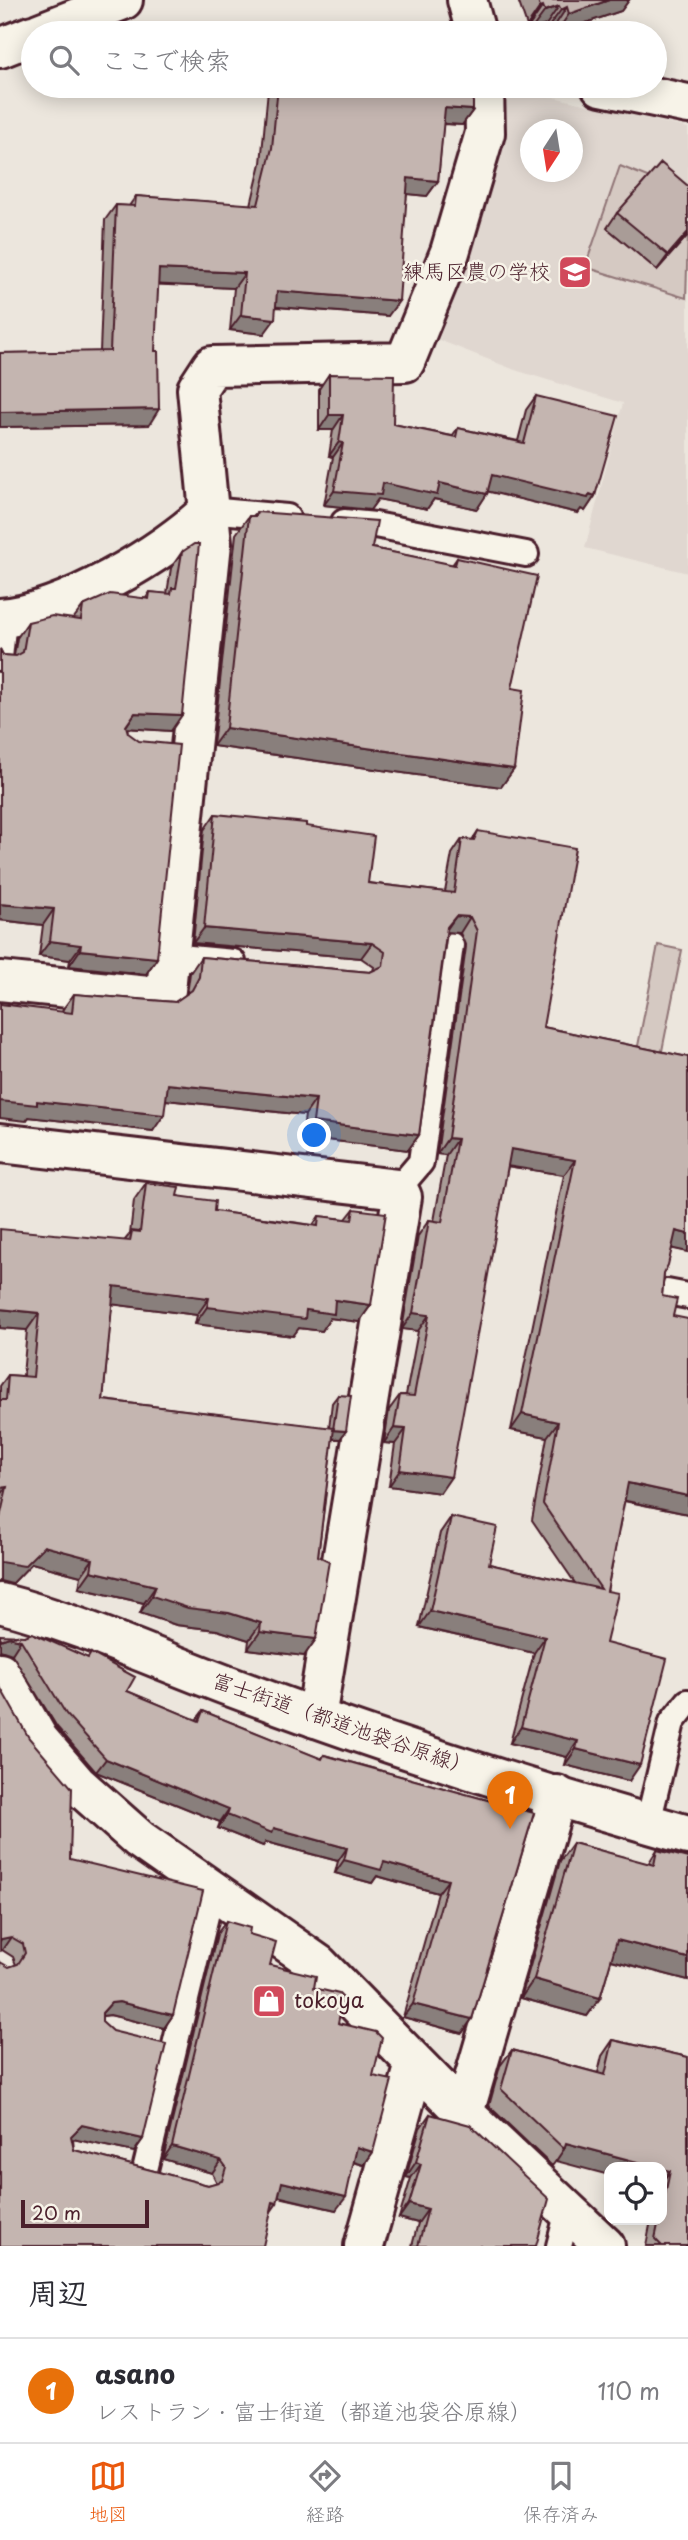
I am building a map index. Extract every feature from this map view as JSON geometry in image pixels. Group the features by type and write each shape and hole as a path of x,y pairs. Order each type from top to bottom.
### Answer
{"street":[{"path":"69,21 123,0"},
{"path":"467,0 473,21"},
{"path":"0,48 21,40"},
{"path":"0,981 158,997 166,990 179,747 212,543 197,389 212,366 398,364 409,356 450,252 485,132 484,98"},
{"path":"659,98 688,104"},
{"path":"2,618 62,605 184,536 209,510"},
{"path":"0,1143 398,1189 401,1197 316,1717"},
{"name":"富士街道（都道池袋谷原線）","path":"0,1603 110,1638 386,1743 688,1835"},
{"path":"0,1672 39,1740 77,1784 139,1839 318,1964 464,2113 564,2229 605,2246"},
{"path":"464,2113 556,1795"},
{"path":"364,2246 415,2064"}],"lane":[{"path":"209,510 375,525 526,554"},
{"path":"0,658 2,618"},
{"path":"398,1189 421,1162 451,946"},
{"path":"169,956 250,964"},
{"path":"648,1823 672,1722 688,1702"},
{"path":"145,2170 164,2043 212,1891"}],"shaded area":[{"name":"練馬区農の学校","path":"498,98 558,98 688,128 688,573 585,548 623,403 515,370 439,340 483,205"},
{"path":"620,166 650,178 688,235 686,298 585,267"},
{"path":"658,945 682,950 660,1061 636,1056"}],"building":[{"path":"538,0 609,0 569,14 567,7 561,10 559,6 545,11"},
{"path":"277,98 473,98 473,110 445,108 438,181 408,178 399,301 277,291 275,319 241,315 245,273 159,269 155,351 158,351 159,409 0,412 0,353 110,351 116,205 135,206 136,196 258,205 272,148"},
{"path":"661,163 688,186 688,232 668,255 617,213"},
{"path":"329,374 394,375 393,424 456,437 458,428 524,443 536,396 618,416 595,496 590,494 588,498 492,475 487,494 440,483 437,495 383,483 381,495 334,491 343,443 339,442 343,415 329,415"},
{"path":"257,512 377,521 372,548 455,565 457,558 537,576 512,688 524,690 514,769 226,728 249,516 256,516"},
{"path":"194,544 199,544 182,715 135,713 126,726 128,733 139,741 179,745 157,958 80,950 81,945 50,941 54,909 0,904 0,649 3,655 16,656 23,652 28,622 52,616 81,620 83,606 110,594 149,599 150,592 171,594 172,588 176,588 182,552"},
{"path":"215,814 306,823 306,826 374,836 368,883 454,893 462,839 474,840 478,831 575,848 543,1027 688,1057 688,1234 676,1231 664,1273 662,1296 677,1299 673,1316 688,1319 688,1496 628,1483 607,1591 618,1593 606,1643 667,1659 640,1765 576,1749 578,1741 521,1727 545,1637 430,1611 451,1517 497,1527 489,1564 601,1589 543,1504 558,1422 522,1414 575,1160 511,1149 451,1477 400,1470 406,1429 394,1428 400,1395 414,1396 429,1315 413,1313 429,1220 442,1222 457,1139 448,1138 477,931 470,917 456,916 447,927 419,1135 313,1122 316,1099 168,1084 164,1115 37,1101 37,1105 0,1101 0,1004 72,1013 74,994 175,1002 192,990 199,977 201,957 370,972 383,966 385,952 372,943 204,928"},
{"path":"146,1183 179,1187 177,1196 215,1201 214,1211 318,1226 319,1216 352,1220 354,1209 386,1213 371,1305 335,1300 334,1314 306,1310 305,1319 207,1307 209,1298 114,1286 103,1400 334,1428 318,1556 329,1561 316,1639 260,1632 261,1623 229,1613 188,1608 152,1596 156,1586 91,1571 93,1559 44,1546 24,1566 0,1562 0,1518 7,1487 0,1488 0,1400 6,1400 8,1375 33,1377 39,1313 0,1309 0,1229 130,1241 132,1231 140,1232"},
{"path":"338,1395 351,1396 346,1431 333,1430"},
{"path":"32,1633 88,1658 91,1653 135,1677 127,1691 199,1721 203,1711 322,1759 324,1755 534,1813 472,2019 413,2004 448,1880 384,1862 381,1870 344,1860 347,1848 274,1828 272,1833 227,1815 229,1809 106,1759 66,1714 21,1640 9,1637 0,1640 0,1635 25,1636"},
{"path":"0,1687 29,1738 72,1788 70,1859 203,1891 173,2015 119,2002 111,2003 102,2013 102,2022 112,2031 166,2044 143,2139 82,2125 71,2136 74,2150 208,2185 222,2181 226,2167 221,2160 172,2146 226,1921 250,1928 249,1934 276,1942 270,1965 316,1976 314,1988 339,1994 343,1998 338,2023 376,2032 382,2038 373,2076 392,2080 373,2152 357,2147 346,2197 282,2182 277,2203 273,2202 263,2246 0,2246 0,1962 9,1967 18,1964 25,1953 23,1944 11,1937 1,1939 0,1942"},
{"path":"573,1843 654,1865 657,1850 688,1858 688,1958 617,1940 600,1998 534,1979"},
{"path":"613,2040 688,2057 688,2246 662,2246 655,2239 658,2225 667,2225 667,2185 670,2171 667,2170 667,2162 637,2162 566,2143 564,2149 501,2089 512,2050 605,2075"},
{"path":"430,2114 470,2125 549,2199 536,2246 418,2246 428,2209 409,2204 421,2164 416,2162"}],"place":[{"name":"練馬区農の学校","path":"575,272"},
{"name":"asano","path":"510,1829"},
{"name":"tokoya","path":"269,2001"}]}
